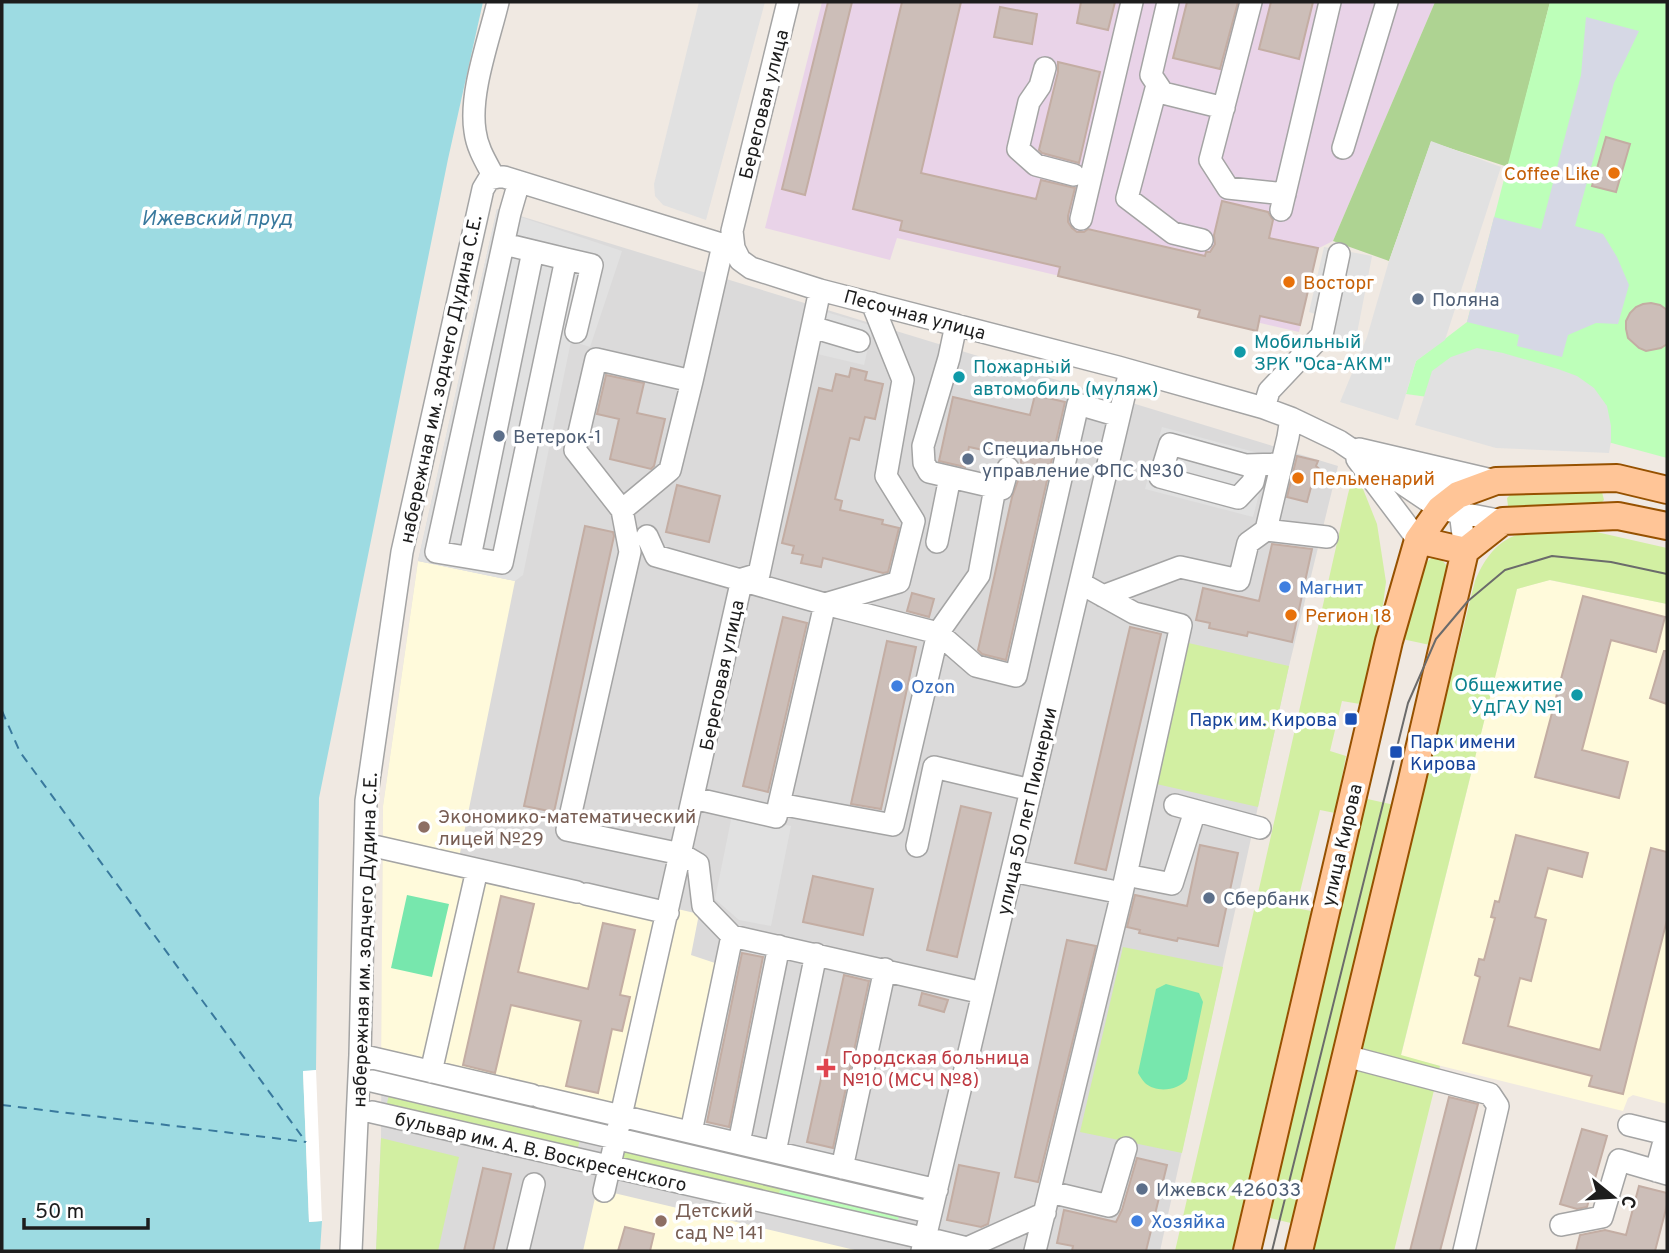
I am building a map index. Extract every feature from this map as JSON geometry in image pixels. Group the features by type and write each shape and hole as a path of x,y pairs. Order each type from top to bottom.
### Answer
{"main road":[{"name":"Песочная улица","path":"1496,481 1617,478 1667,490"},
{"path":"1617,478 1618,516"},
{"path":"1299,1251 1465,551 1503,521 1496,481 1453,505"},
{"name":"улица Кирова","path":"1247,1251 1389,642 1418,540 1453,505"},
{"name":"Песочная улица","path":"1503,521 1618,516 1667,526"},
{"path":"1418,540 1465,551"}],"street":[{"path":"491,178 479,149 473,108 498,2"},
{"name":"Береговая улица","path":"622,510 670,470 788,2"},
{"path":"1081,219 1132,2"},
{"path":"1168,2 1151,75 1163,93 1224,108"},
{"path":"1251,2 1210,160 1228,188 1283,202 1330,2"},
{"path":"1343,148 1387,2"},
{"path":"1045,68 1040,86 1029,102 1018,149 1035,165 1074,175"},
{"path":"1157,85 1128,198 1173,233 1202,240"},
{"name":"Песочная улица","path":"491,178 504,177 728,246 751,268 820,289 1264,408 1326,433 1453,505 1503,521"},
{"name":"набережная им. зодчего Дудина С.Е.","path":"351,1251 360,1055 366,801 402,552 482,189 491,178"},
{"path":"519,182 436,552 502,563 566,259"},
{"path":"504,244 592,265 576,332"},
{"path":"470,557 533,251"},
{"path":"1264,408 1269,391 1322,335 1339,254"},
{"name":"Береговая улица","path":"604,1191 742,579 759,574 820,289"},
{"path":"825,604 899,582 914,521 886,476 903,380 872,303"},
{"path":"956,325 923,446 924,463 929,472 1002,489 1008,468"},
{"path":"812,327 859,341"},
{"path":"692,381 596,359 575,450 622,510 630,552 567,831 681,854 698,863 703,906 732,936 983,993"},
{"name":"улица 50 лет Пионерии","path":"921,1242 937,1190 1130,371"},
{"path":"647,536 656,556 938,633 976,666 1016,676 1078,404 1119,416"},
{"path":"1266,530 1291,418"},
{"name":"Песочная улица","path":"1347,446 1496,481"},
{"name":"Песочная улица","path":"1347,446 1418,540"},
{"path":"1257,465 1281,464"},
{"path":"937,542 950,477"},
{"path":"779,804 893,825 938,633 979,575 996,488"},
{"path":"1453,505 1465,551"},
{"path":"1103,596 1180,567 1239,580 1248,542 1266,530 1327,537"},
{"path":"1035,1251 1124,884 1181,625 1135,613 1080,583"},
{"path":"693,798 776,817 825,604"},
{"path":"917,846 934,767 1031,790"},
{"path":"1012,871 1124,884 1172,884 1185,808 1260,828"},
{"path":"365,844 668,910"},
{"path":"431,1072 477,870"},
{"path":"691,1132 732,936"},
{"path":"739,1143 779,946"},
{"path":"775,1152 816,954"},
{"path":"842,1168 885,969"},
{"path":"360,1055 937,1190"},
{"path":"1346,1056 1490,1094 1498,1106 1464,1251"},
{"path":"372,1081 920,1210"},
{"name":"бульвар им. А. В. Воскресенского","path":"372,1112 921,1242 967,1248 1045,1213"},
{"path":"1561,1225 1602,1217 1619,1160 1662,1172 1666,1134 1629,1125"},
{"path":"1050,1192 1109,1206 1126,1148"},
{"path":"518,1251 534,1184"}],"shaded area":[{"path":"699,2 765,2 706,220 663,205 655,196 654,184"},
{"path":"822,2 1435,2 1333,241 1317,249 1299,332 897,238 890,260 765,228"},
{"path":"1586,17 1639,31 1614,83 1575,226 1603,234 1629,285 1618,324 1596,323 1568,335 1562,357 1517,346 1519,335 1467,322 1494,217 1541,229 1581,75"},
{"name":"Поляна","path":"1431,141 1501,167 1445,340 1416,361 1398,420 1340,402 1367,337 1389,261"},
{"path":"497,209 1338,466 1289,666 1160,1251 376,1251 381,1138 383,806 418,561"},
{"name":"Ветерок-1","path":"497,209 622,251 590,347 571,341 523,575 515,581 418,561"},
{"path":"1324,247 1372,256 1355,344 1314,335 1318,315 1309,312"},
{"path":"823,311 873,326 864,365 813,353"},
{"path":"1477,348 1558,369 1577,376 1594,388 1607,406 1611,426 1609,453 1496,448 1415,425 1432,371 1451,357"},
{"path":"1162,427 1269,456 1253,517 1145,489"},
{"name":"Экономико-математический лицей №29","path":"418,561 515,581 459,858 699,914 691,955 718,964 684,1124 381,1067 383,806"},
{"path":"1549,580 1667,604 1667,1104 1633,1095 1628,1098 1623,1111 1401,1056 1517,589"},
{"path":"732,815 791,826 771,926 739,920 715,899"},
{"name":"Детский сад № 141","path":"597,1189 859,1251 583,1251"}],"green space":[{"path":"1435,2 1550,2 1508,167 1431,142 1389,261 1333,241"},
{"path":"1550,2 1667,2 1667,458 1457,401 1406,394 1416,361 1467,322"},
{"path":"1355,469 1377,524 1386,582 1382,612 1360,704 1342,701 1330,751 1346,756 1335,813 1320,810 1296,908 1311,911 1232,1251 1175,1251 1348,494"},
{"path":"1598,488 1604,500 1599,505 1508,506 1507,498 1510,495"},
{"path":"1542,531 1592,531 1667,548 1667,604 1550,580 1517,589 1401,1055 1440,1066 1394,1251 1308,1251 1475,581 1495,549 1507,539"},
{"path":"1433,557 1442,560 1447,566 1448,574 1430,645 1402,639 1423,565"},
{"path":"1184,642 1289,666 1258,807 1152,783"},
{"path":"1363,798 1399,806 1299,1225 1262,1216"},
{"path":"407,895 449,904 432,977 391,968"},
{"path":"1123,947 1223,967 1182,1153 1080,1132"},
{"path":"1166,984 1199,993 1203,1002 1187,1079 1173,1088 1161,1089 1145,1083 1138,1073 1156,989"},
{"path":"389,1095 580,1139 577,1151 386,1107"},
{"path":"381,1138 459,1157 438,1251 376,1251"},
{"path":"621,1148 781,1185 778,1199 617,1162"},
{"path":"781,1185 900,1211 897,1225 778,1199"}],"water":[{"name":"Ижевский пруд","path":"2,2 483,2 448,159 319,798 316,1070 303,1072 309,1222 322,1221 320,1251 2,1251"}],"pier":[{"path":"316,1070 322,1221 309,1222 303,1071"}],"building":[{"path":"828,2 852,2 805,195 782,189"},
{"path":"902,2 961,2 921,173 1036,199 1041,180 1075,188 1068,222 1077,232 1088,229 1205,256 1215,244 1214,235 1222,201 1268,212 1273,220 1269,238 1318,248 1300,325 1260,316 1257,331 1198,317 1200,310 1058,276 1060,267 900,230 902,221 853,209"},
{"path":"1081,2 1115,2 1108,30 1077,23"},
{"path":"1187,2 1238,2 1220,69 1173,58"},
{"path":"1271,2 1313,2 1299,59 1259,49"},
{"path":"1000,7 1037,14 1032,44 994,37"},
{"path":"1058,62 1100,72 1079,163 1039,150 1058,72"},
{"path":"1606,137 1630,144 1616,192 1592,186"},
{"path":"1651,303 1667,310 1667,344 1646,351 1628,338 1626,321 1636,307"},
{"path":"851,368 867,372 865,380 883,384 875,419 865,417 859,440 850,438 835,499 842,501 840,510 883,520 882,524 899,528 888,572 883,573 823,558 821,567 801,563 803,555 792,553 794,546 782,543 819,388 832,391 836,374 849,377"},
{"path":"606,375 644,383 637,413 665,419 651,469 610,459 619,419 597,414"},
{"path":"1035,395 1065,402 1006,660 982,654 978,650 1012,497 1021,472 1021,458 969,447 965,467 939,461 953,397 1030,415"},
{"name":"Пельменарий","path":"1297,456 1318,461 1316,466 1324,473 1314,476 1307,502 1287,497"},
{"path":"677,485 720,496 709,542 666,532"},
{"path":"585,526 613,532 614,536 554,812 524,806"},
{"path":"1272,544 1312,549 1292,642 1248,632 1247,636 1209,628 1210,623 1196,620 1203,588 1259,601"},
{"path":"912,593 934,599 929,617 907,611"},
{"name":"Общежитие УдГАУ №1","path":"1583,596 1665,617 1656,652 1611,640 1582,750 1628,762 1619,798 1535,777"},
{"path":"783,617 807,623 768,792 743,786"},
{"path":"1130,627 1161,634 1106,870 1075,863"},
{"path":"887,641 916,647 881,809 851,804"},
{"path":"1664,651 1667,651 1667,704 1650,698"},
{"path":"961,806 991,813 957,957 927,950"},
{"path":"1516,835 1588,853 1582,877 1548,868 1535,917 1546,920 1531,981 1520,978 1508,1026 1600,1050 1651,848 1667,852 1667,920 1623,1094 1589,1086 1592,1076 1463,1043 1480,977 1475,975 1479,959 1484,960 1495,918 1491,917 1495,901 1499,902"},
{"path":"1200,845 1238,853 1218,946 1178,938 1177,941 1139,933 1140,930 1127,927 1135,895 1187,906"},
{"path":"813,876 873,889 863,935 803,922"},
{"path":"501,896 534,904 518,972 588,989 603,923 635,930 620,995 630,997 622,1031 612,1029 598,1093 566,1086 581,1021 511,1005 495,1073 463,1065"},
{"path":"1067,940 1096,946 1038,1182 1015,1177"},
{"path":"742,953 763,957 729,1127 707,1122"},
{"path":"844,975 869,981 833,1148 807,1142"},
{"path":"922,993 948,1000 944,1012 919,1005"},
{"path":"1449,1097 1478,1104 1440,1251 1410,1251"},
{"path":"1582,1129 1607,1136 1587,1207 1577,1209 1560,1204"},
{"path":"1137,1158 1167,1165 1146,1251 1072,1251 1073,1246 1057,1243 1064,1210 1116,1222"},
{"path":"959,1165 999,1173 988,1224 981,1227 947,1220"},
{"path":"483,1168 511,1174 493,1251 464,1251"},
{"path":"1639,1186 1667,1193 1667,1205 1655,1251 1576,1251 1580,1235 1605,1230 1626,1235"},
{"path":"625,1227 654,1234 650,1251 618,1251"}],"ferry route":[{"path":"2,711 20,752 306,1142"},
{"path":"2,1105 306,1142"}],"tram line":[{"path":"1272,1251 1408,703 1436,639 1468,601 1505,570 1552,556 1611,562 1667,574"}],"place":[{"name":"Coffee Like","path":"1614,173"},
{"name":"Восторг","path":"1289,282"},
{"name":"Поляна","path":"1418,299"},
{"name":"Мобильный ЗРК \"Оса-АКМ\"","path":"1240,352"},
{"name":"Пожарный автомобиль (муляж)","path":"959,377"},
{"name":"Ветерок-1","path":"499,436"},
{"name":"Специальное управление ФПС №30","path":"968,459"},
{"name":"Пельменарий","path":"1298,478"},
{"name":"Магнит","path":"1285,587"},
{"name":"Регион 18","path":"1291,615"},
{"name":"Ozon","path":"897,686"},
{"name":"Общежитие УдГАУ №1","path":"1577,695"},
{"name":"Парк им. Кирова","path":"1351,719"},
{"name":"Парк имени Кирова","path":"1396,752"},
{"name":"Экономико-математический лицей №29","path":"424,827"},
{"name":"Сбербанк","path":"1209,898"},
{"name":"Городская больница №10 (МСЧ №8)","path":"826,1068"},
{"name":"Ижевск 426033","path":"1142,1189"},
{"name":"Детский сад № 141","path":"661,1221"},
{"name":"Хозяйка","path":"1137,1221"}]}
